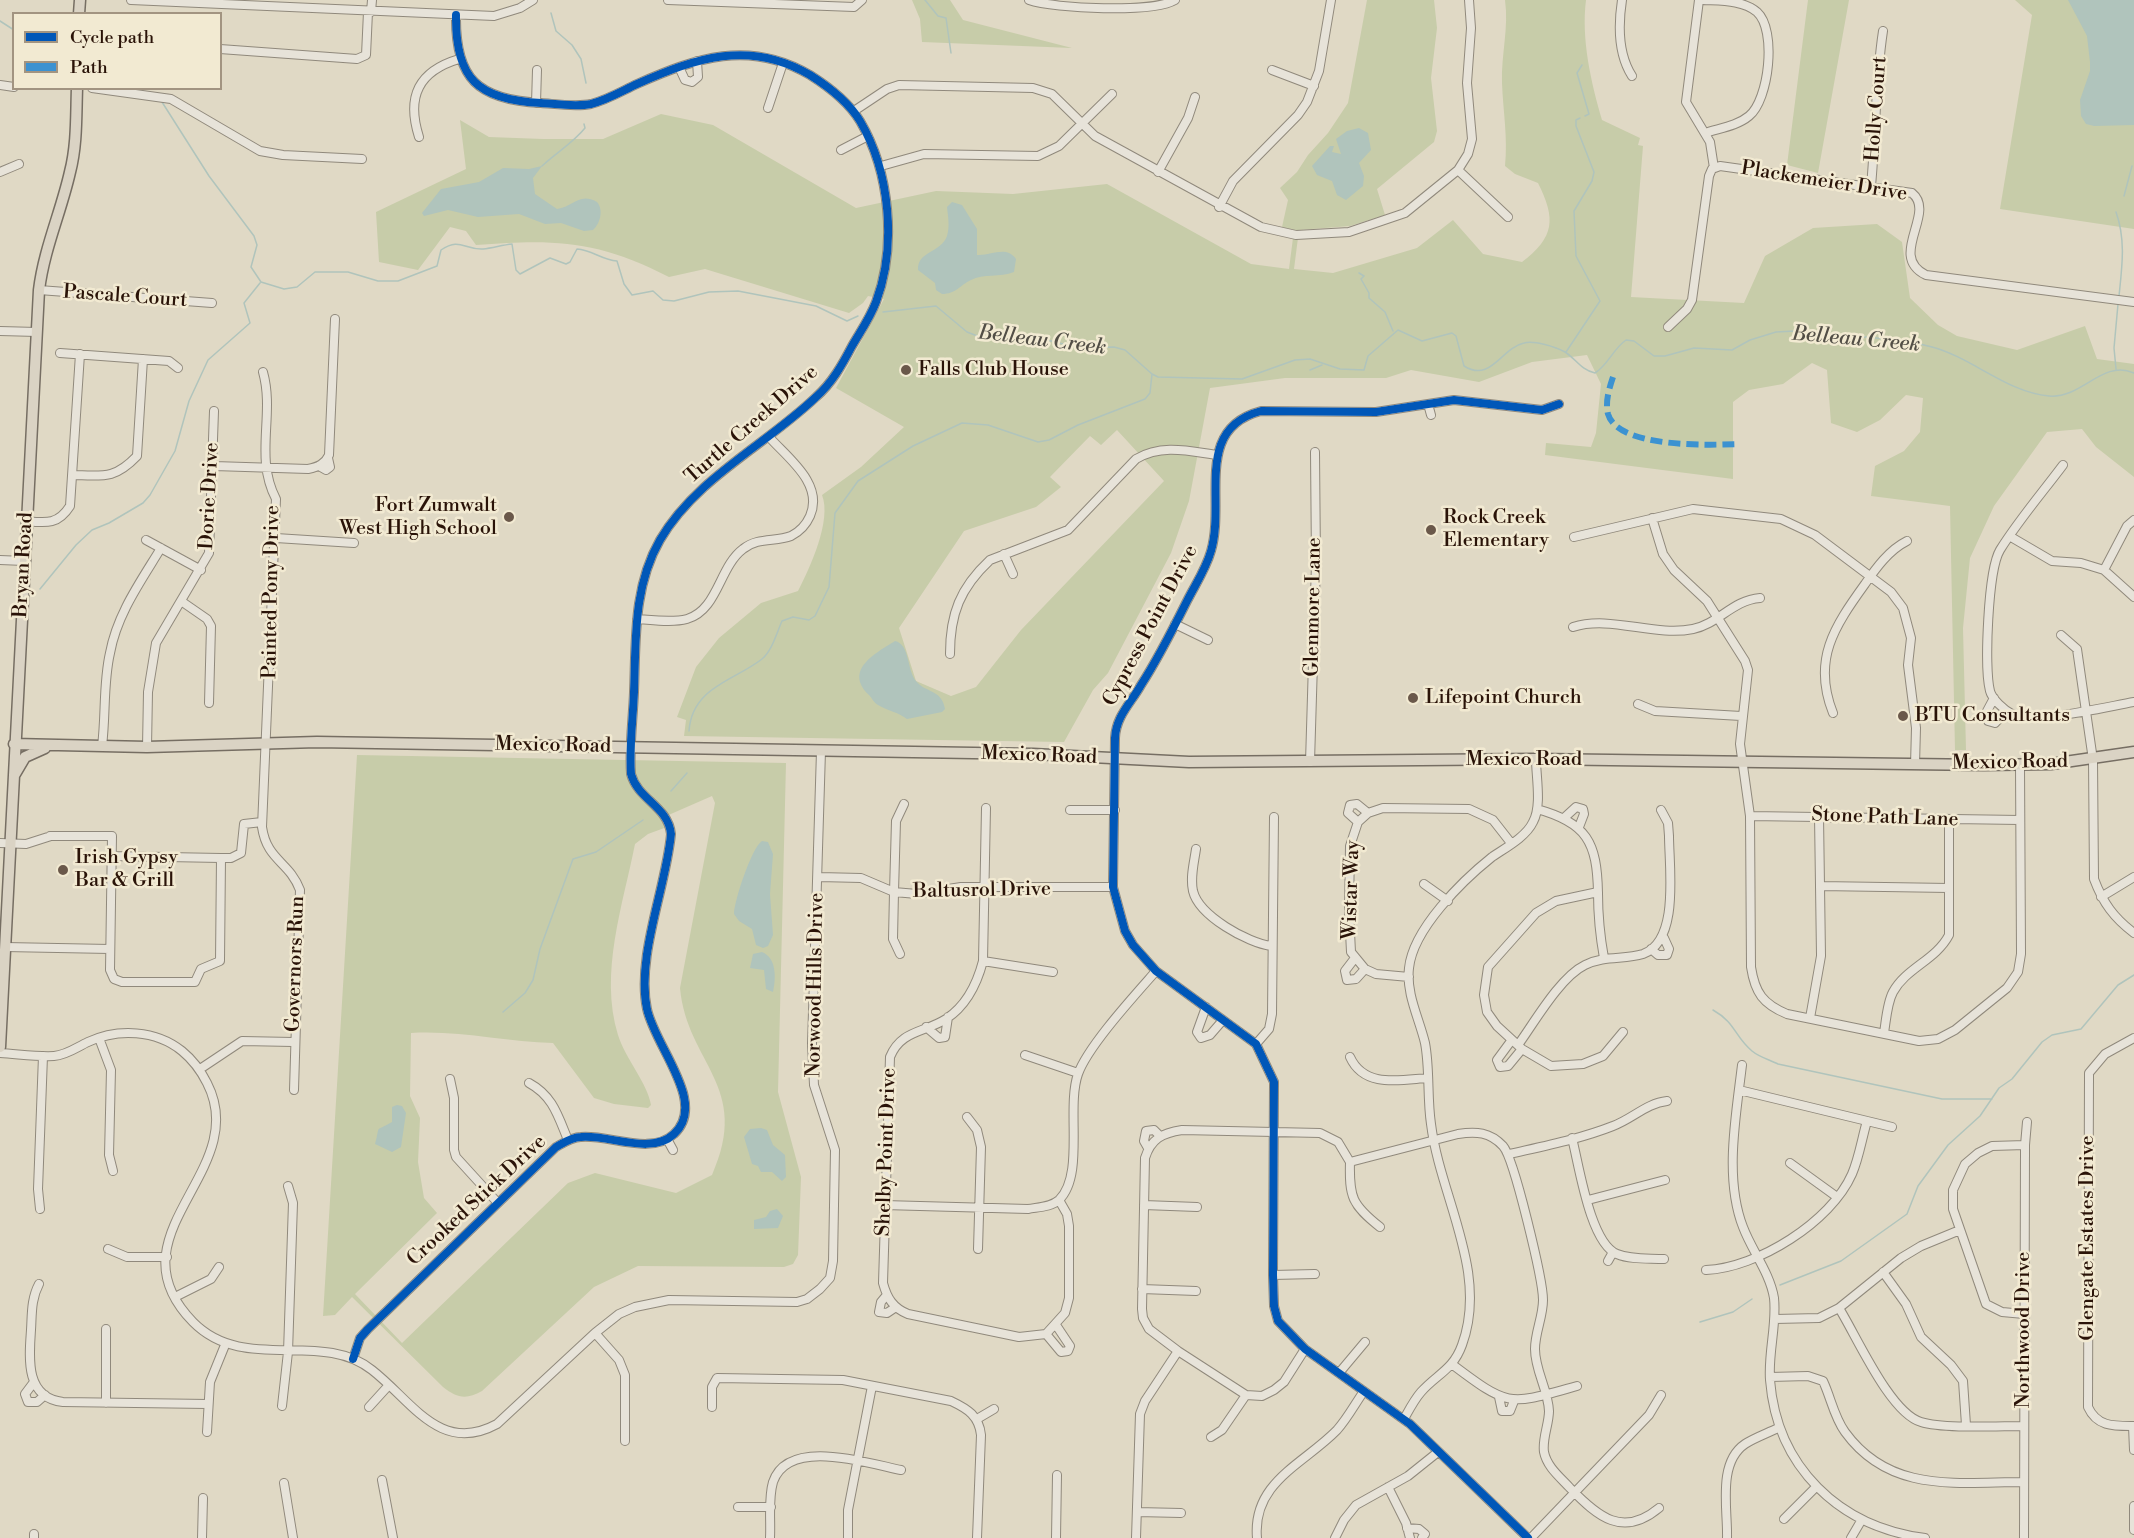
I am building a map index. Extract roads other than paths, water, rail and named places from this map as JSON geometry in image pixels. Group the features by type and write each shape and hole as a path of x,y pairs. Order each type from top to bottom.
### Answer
{"main road":[{"name":"Bryan Road","path":"0,1047 5,947 5,843 13,776 39,290 46,252 71,171 77,90"},
{"name":"Mexico Road","path":"14,744 147,747 267,743 631,748 1033,754 1115,759 1310,762 1536,759 2020,766 2093,760 2134,753"},
{"path":"13,776 25,757 50,745"}],"street":[{"path":"131,0 494,16 520,8 533,0"},
{"path":"365,0 368,12"},
{"path":"222,49 357,59 366,55 368,12 372,0"},
{"path":"668,0 854,7 862,0"},
{"path":"1029,0 1046,5 1089,3 1155,7 1175,0"},
{"path":"1220,207 1233,181 1298,115 1314,86 1331,0"},
{"path":"854,111 887,89 899,85 1034,88 1052,94 1080,124 1095,136 1261,228 1278,232 1337,234 1398,217 1458,170 1468,154 1472,139 1467,83 1471,28 1469,0"},
{"path":"1622,0 1619,34 1624,63 1632,76"},
{"path":"1706,133 1743,121 1761,100 1768,39 1767,17 1745,4 1701,0 1685,96 1691,114 1706,133 1714,168"},
{"name":"Turtle Creek Drive","path":"456,15 455,42 459,58 478,87 494,96 536,103 588,105 679,67 722,54 746,55 783,63 828,87 854,111 881,166 887,253 885,272 874,307 834,378 817,397 706,486 678,514 658,543 643,578 637,619 631,748"},
{"name":"Holly Court","path":"1871,186 1876,148 1876,76 1883,31"},
{"path":"419,137 415,123 416,90 425,75 440,64 459,58"},
{"path":"679,67 685,80 692,82 698,77 697,61"},
{"path":"768,108 783,63"},
{"path":"536,103 537,70"},
{"path":"1272,70 1314,86"},
{"path":"106,90 171,99 260,151 362,159"},
{"path":"881,166 924,154 1038,156 1059,146 1112,94"},
{"path":"1158,172 1188,118 1195,97"},
{"path":"840,150 868,136"},
{"path":"0,172 19,164"},
{"name":"Plackemeier Drive","path":"1668,327 1687,309 1693,296 1709,176 1714,168 1729,166 1908,191 1916,196 1919,213 1911,250 1912,262 1914,267 1926,275 2134,302"},
{"path":"1458,170 1508,217"},
{"name":"Pascale Court","path":"39,290 212,303"},
{"path":"214,466 265,469 319,466 328,458 335,319"},
{"path":"0,330 37,332"},
{"path":"60,353 169,361 178,368"},
{"path":"26,521 52,523 64,515 70,506 74,475 80,354"},
{"path":"74,475 110,476 127,466 137,456 143,359"},
{"name":"Painted Pony Drive","path":"263,372 267,387 265,469 276,499 267,743"},
{"name":"Cypress Point Drive","path":"1256,1044 1156,971 1129,938 1113,887 1115,733 1121,714 1141,686 1175,624 1211,550 1217,509 1217,455 1222,439 1230,426 1244,415 1262,411 1376,412 1454,400 1542,410 1559,405"},
{"path":"1428,404 1431,416"},
{"name":"Dorie Drive","path":"147,747 148,692 156,643 209,553 214,466 214,411"},
{"path":"637,619 679,620 694,616 710,601 721,576 743,548 759,540 790,536 805,525 813,505 809,482 769,437"},
{"path":"950,654 951,621 956,604 980,569 990,560 1051,539 1068,530 1136,459 1149,452 1162,448 1217,455"},
{"name":"Glenmore Lane","path":"1310,762 1316,573 1315,452"},
{"path":"2063,465 2000,551 1992,570 1990,692 2006,711 2019,716 2087,711 2134,702"},
{"path":"1574,537 1694,509 1781,519 1804,528 1891,592 1903,608 1911,638 1908,665 1916,728 1915,765"},
{"path":"1652,518 1663,554 1674,570 1718,616 1745,661 1749,678 1741,716 1741,762 1750,816 1751,967 1753,983 1760,999 1773,1008 1919,1041 1938,1039 1954,1030 2014,980 2018,972 2020,954 2020,766"},
{"path":"2104,570 2127,526 2134,520"},
{"path":"2011,537 2052,561 2081,563 2104,570 2134,597"},
{"path":"276,538 354,543"},
{"path":"146,540 201,570"},
{"path":"1833,713 1825,683 1829,642 1839,620 1871,576 1896,546 1907,541"},
{"path":"102,746 109,654 115,634 136,589 162,548"},
{"path":"1004,554 1013,574"},
{"path":"0,560 24,561"},
{"path":"1573,627 1600,624 1684,630 1701,626 1744,600 1760,598"},
{"path":"181,601 207,619 211,626 209,703"},
{"path":"1175,624 1208,640"},
{"path":"2061,635 2077,649 2087,711 2093,760 2094,879 2100,897 2111,913 2134,933"},
{"path":"1994,698 1986,713 1988,721 1995,723 2006,711"},
{"path":"1638,704 1655,711 1741,716"},
{"name":"Governors Run","path":"267,743 262,822 267,849 291,870 300,890 293,1042 294,1090"},
{"path":"631,748 634,783 641,794 668,818 671,834 645,985 652,1029 686,1093 687,1107 684,1122 667,1139 673,1150"},
{"name":"Norwood Hills Drive","path":"0,1053 43,1056 66,1053 99,1038 125,1032 149,1035 182,1051 200,1069 213,1096 216,1134 208,1162 172,1226 167,1257 169,1277 175,1297 199,1328 225,1345 288,1352 325,1353 353,1359 371,1369 429,1422 440,1429 478,1433 497,1424 595,1333 619,1314 647,1303 669,1300 797,1302 814,1295 830,1278 833,1261 836,1161 834,1139 814,1084 812,1050 821,751"},
{"path":"1404,1419 1420,1394 1453,1365 1467,1327 1471,1292 1462,1247 1434,1141 1425,1045 1411,1000 1409,977 1412,954 1429,924 1470,876 1529,828 1534,821 1537,809 1536,759"},
{"path":"900,954 893,939 894,892 896,821 904,804"},
{"name":"Wistar Way","path":"1358,822 1348,813 1350,805 1357,804 1368,813"},
{"path":"1564,818 1576,807 1583,809 1584,814 1579,827"},
{"name":"Shelby Point Drive","path":"986,808 982,961 975,986 960,1006 948,1017 902,1038 890,1057 883,1282 886,1296 896,1307 908,1314 1019,1336 1033,1338 1046,1334"},
{"name":"Wistar Way","path":"1409,977 1376,974 1365,969 1355,958 1349,943 1350,846 1358,822 1368,813 1383,808 1469,809 1493,820 1511,843"},
{"path":"1537,809 1564,818 1579,827 1591,843 1595,853 1599,930 1604,958"},
{"path":"1070,810 1115,810"},
{"path":"1517,1045 1569,977 1583,965 1604,958 1639,955 1651,950 1664,938 1669,916 1669,836 1668,823 1661,810"},
{"name":"Stone Path Lane","path":"1750,816 2020,820"},
{"path":"1810,1018 1821,956 1819,816"},
{"path":"1274,818 1272,1014 1269,1029 1256,1044 1274,1082 1273,1275 1274,1306 1278,1320 1305,1349 1404,1419 1530,1538 1649,1415 1661,1395"},
{"path":"1884,1033 1892,993 1901,981 1939,951 1949,935 1949,820"},
{"path":"112,856 231,858 241,853 244,824 262,822"},
{"path":"5,843 26,844 50,836 112,832 111,974 119,981 198,980 201,969 217,963 221,954 221,858"},
{"path":"1196,849 1192,873 1193,893 1204,909 1240,936 1255,944 1272,946"},
{"name":"Baltusrol Drive","path":"819,877 868,880 894,892 917,894 961,887 984,889 1113,887"},
{"path":"2100,897 2134,877"},
{"path":"1425,884 1448,901"},
{"path":"1820,886 1948,888"},
{"path":"1598,892 1556,902 1536,913 1488,967 1484,995 1487,1012 1517,1045 1551,1066 1575,1065 1603,1056 1623,1032"},
{"path":"1651,950 1658,955 1667,955 1669,949 1664,938"},
{"path":"5,947 110,949"},
{"name":"Wistar Way","path":"1355,958 1345,971 1347,980 1356,979 1365,969"},
{"path":"982,961 1053,972"},
{"path":"884,1205 1029,1209 1046,1207 1059,1200 1071,1176 1073,1096 1078,1073 1130,1001 1156,971"},
{"path":"1206,1007 1197,1036 1201,1038 1210,1035 1222,1020"},
{"name":"Shelby Point Drive","path":"926,1027 939,1038 945,1037 948,1017"},
{"path":"99,1038 111,1070 109,1155 113,1171"},
{"name":"Glengate Estates Drive","path":"2133,1426 2111,1426 2099,1422 2088,1407 2088,1113 2089,1073 2105,1054 2134,1038"},
{"path":"200,1069 242,1041 293,1042"},
{"path":"1025,1055 1078,1073"},
{"path":"40,1209 38,1189 43,1056"},
{"path":"1350,1057 1360,1073 1377,1080 1427,1078"},
{"path":"1742,1065 1734,1132 1736,1208 1771,1286 1775,1319 1770,1377 1778,1428 1795,1459 1816,1487 1861,1521 1925,1538"},
{"path":"450,1079 454,1098 456,1157 496,1202"},
{"path":"529,1083 543,1090 553,1102 568,1140"},
{"path":"1739,1090 1892,1127"},
{"path":"1509,1154 1611,1127 1632,1118 1654,1102 1667,1101"},
{"path":"967,1117 977,1130 981,1147 978,1249"},
{"path":"1706,1270 1738,1265 1797,1235 1816,1221 1837,1197 1852,1174 1867,1120"},
{"name":"Northwood Drive","path":"2024,1538 2025,1145 2027,1122"},
{"path":"1148,1148 1144,1141 1146,1131 1154,1130 1160,1136"},
{"path":"1305,1349 1284,1382 1274,1390 1262,1396 1246,1395 1178,1351 1145,1323 1142,1289 1145,1158 1148,1148 1160,1136 1182,1131 1320,1133 1331,1137 1342,1147 1350,1162 1349,1185 1353,1202 1361,1212 1380,1227"},
{"path":"1350,1162 1467,1133 1481,1132 1494,1138 1509,1154 1542,1282 1543,1305 1535,1351 1538,1372 1547,1394 1549,1414 1544,1449 1546,1460 1595,1514 1615,1526 1628,1527 1644,1522 1659,1508"},
{"name":"Crooked Stick Drive","path":"353,1359 360,1338 368,1329 496,1202 556,1147 568,1140 580,1137 648,1143 667,1139"},
{"path":"1572,1138 1601,1242 1613,1252 1627,1257 1664,1259"},
{"path":"2024,1314 2002,1312 1986,1304 1953,1209 1953,1190 1965,1164 1978,1153 1992,1146 2025,1145"},
{"path":"1790,1163 1837,1197"},
{"path":"1588,1200 1665,1180"},
{"path":"282,1406 288,1352 293,1203 288,1186"},
{"path":"1056,1325 1070,1346 1068,1351 1059,1351 1046,1334 1065,1313 1069,1298 1070,1226 1067,1214 1059,1200"},
{"path":"1144,1205 1197,1207"},
{"path":"1775,1319 1820,1318 1839,1308 1883,1272 1921,1246 1960,1230"},
{"path":"108,1249 127,1257 167,1257"},
{"path":"1608,1261 1613,1252"},
{"path":"175,1297 212,1279 219,1267"},
{"path":"1883,1272 1906,1304 1921,1336 1951,1365 1963,1381 1966,1425"},
{"path":"1273,1275 1315,1274"},
{"path":"39,1284 33,1295 29,1366 34,1382 45,1395 58,1402 208,1404"},
{"path":"1142,1289 1196,1291"},
{"name":"Shelby Point Drive","path":"886,1296 879,1306 879,1312 887,1313 896,1307"},
{"path":"1839,1308 1898,1407 1922,1423 2023,1426"},
{"path":"106,1329 106,1403"},
{"path":"595,1333 618,1360 625,1375 625,1441"},
{"path":"1339,1373 1365,1341"},
{"path":"207,1432 210,1382 225,1345"},
{"path":"1136,1538 1140,1414 1145,1401 1178,1351"},
{"path":"1453,1365 1499,1397 1514,1401 1577,1386"},
{"path":"1770,1377 1808,1376 1823,1381 1845,1432 1867,1457 1901,1475 1922,1482 2024,1482"},
{"path":"712,1407 712,1387 717,1378 843,1380 951,1401 964,1407 977,1419 981,1435 977,1538"},
{"path":"34,1382 25,1394 28,1402 37,1402 45,1395"},
{"path":"369,1407 389,1385"},
{"path":"848,1538 848,1510 872,1386"},
{"path":"1257,1538 1259,1513 1271,1487 1284,1472 1338,1429 1364,1391"},
{"path":"1211,1437 1222,1430 1246,1395"},
{"path":"977,1419 994,1409"},
{"path":"2133,1426 2134,1450"},
{"path":"1727,1538 1727,1477 1731,1462 1746,1443 1778,1428"},
{"path":"1335,1538 1356,1505 1418,1470 1438,1452"},
{"path":"771,1538 771,1507 775,1477 783,1466 793,1460 822,1456 900,1470"},
{"path":"1056,1538 1057,1475"},
{"path":"382,1480 393,1538"},
{"path":"284,1483 294,1538"},
{"path":"1388,1487 1410,1538"},
{"path":"1784,1520 1816,1487"},
{"path":"202,1538 203,1498"},
{"path":"2134,1506 2134,1530"},
{"path":"738,1507 771,1507"},
{"path":"1137,1512 1181,1513"},
{"path":"1851,1538 1861,1521"},
{"path":"1407,1528 1419,1529 1425,1534 1422,1538"}],"waterway":[{"path":"925,0 938,16 946,18 951,53"},
{"path":"551,13 556,31 572,45 581,59 586,83"},
{"path":"0,21 12,29"},
{"path":"1582,65 1577,73 1589,114 1585,116"},
{"path":"162,102 209,176 254,236 257,245 251,267 261,282"},
{"path":"1566,352 1600,301 1576,256 1574,211 1592,181 1594,172 1576,126 1576,120 1580,118"},
{"path":"542,166 570,143 585,128 584,124"},
{"path":"2124,196 2132,166"},
{"path":"2116,212 2122,243 2119,296"},
{"name":"Belleau Creek","path":"261,282 284,289 297,287 315,272 348,272 378,281 398,281 437,266 441,250 453,244 477,249 512,244 516,270 520,274 550,258 566,264 570,262 577,249 617,261 624,284 632,295 653,291 663,300 674,301 709,292 738,291 816,306 847,321 858,316"},
{"path":"1359,273 1364,276 1361,279 1369,293 1369,298 1385,312 1393,331"},
{"name":"Belleau Creek","path":"40,589 76,545 92,530 143,503 150,495 175,451 189,401 208,360 250,323 244,303 260,283"},
{"path":"2116,369 2114,348 2118,304"},
{"name":"Belleau Creek","path":"883,312 936,306 967,332 980,337 1027,335 1079,348 1114,347 1125,350 1158,377 1242,379 1295,360 1310,359 1340,369 1364,370 1368,356 1398,330 1422,341 1452,333 1456,336 1464,366 1473,370 1489,368 1516,346 1528,342 1545,344 1561,350 1595,373 1626,340 1634,341 1654,356 1665,356 1694,348 1732,350 1750,340 1776,332 1795,331 1882,338 1932,347 1962,359 2018,388 2049,396 2072,392 2112,371 2123,370 2134,373"},
{"path":"1310,370 1322,365"},
{"path":"689,731 692,716 698,704 716,687 766,656 782,621 793,617 809,620 815,616 829,587 835,513 858,481 913,446 962,423 988,425 1038,442 1049,440 1078,425 1145,399 1150,393 1152,374"},
{"path":"671,791 687,773"},
{"path":"503,1012 525,993 533,980 540,949 573,859 596,852 643,820"},
{"path":"1780,1285 1841,1261 1907,1214 1918,1186 1948,1145 1980,1116 1999,1088 2012,1079 2042,1042 2052,1035 2081,1029 2118,985 2134,975"},
{"path":"1713,1010 1731,1025 1752,1051 1778,1064 1942,1099 1992,1099"},
{"path":"1700,1322 1733,1312 1752,1299"}],"place":[{"name":"Falls Club House","path":"906,370"},
{"name":"Fort Zumwalt West High School","path":"509,517"},
{"name":"Rock Creek Elementary","path":"1431,530"},
{"name":"Lifepoint Church","path":"1413,698"},
{"name":"BTU Consultants","path":"1903,716"},
{"name":"Irish Gypsy Bar & Grill","path":"63,870"}]}
